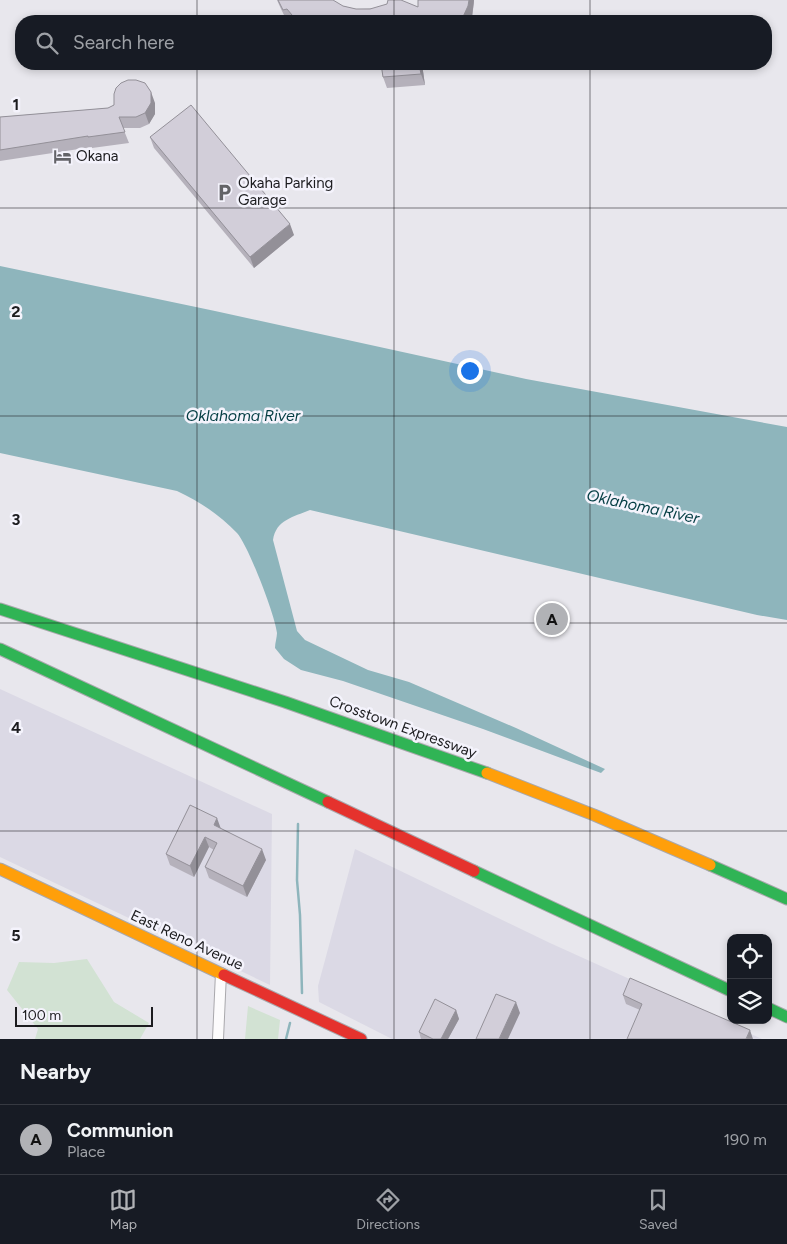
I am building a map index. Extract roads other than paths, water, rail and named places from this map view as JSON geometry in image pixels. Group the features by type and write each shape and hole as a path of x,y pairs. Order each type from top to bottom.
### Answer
{"main road":[{"name":"Crosstown Expressway","path":"0,609 265,694 470,767 663,843 787,899"},
{"path":"0,649 727,989"},
{"path":"0,654 28,661"},
{"name":"East Reno Avenue","path":"0,869 361,1039"},
{"path":"772,1010 787,1017"}],"street":[{"path":"218,1039 221,973"}],"water":[{"name":"Oklahoma River","path":"0,266 526,379 787,427 787,620 757,615 310,510 286,520 278,528 273,540 297,631 305,640 368,670 409,682 605,769 601,773 483,729 343,681 301,670 284,659 275,648 277,633 275,624 254,565 242,540 224,520 209,509 177,491 0,453"}],"waterway":[{"path":"298,824 297,880 302,993"},
{"path":"286,1039 290,1023"}],"place":[{"name":"Okana","path":"62,156"},
{"name":"Okaha Parking Garage","path":"224,192"},
{"name":"Communion","path":"552,619"}]}
